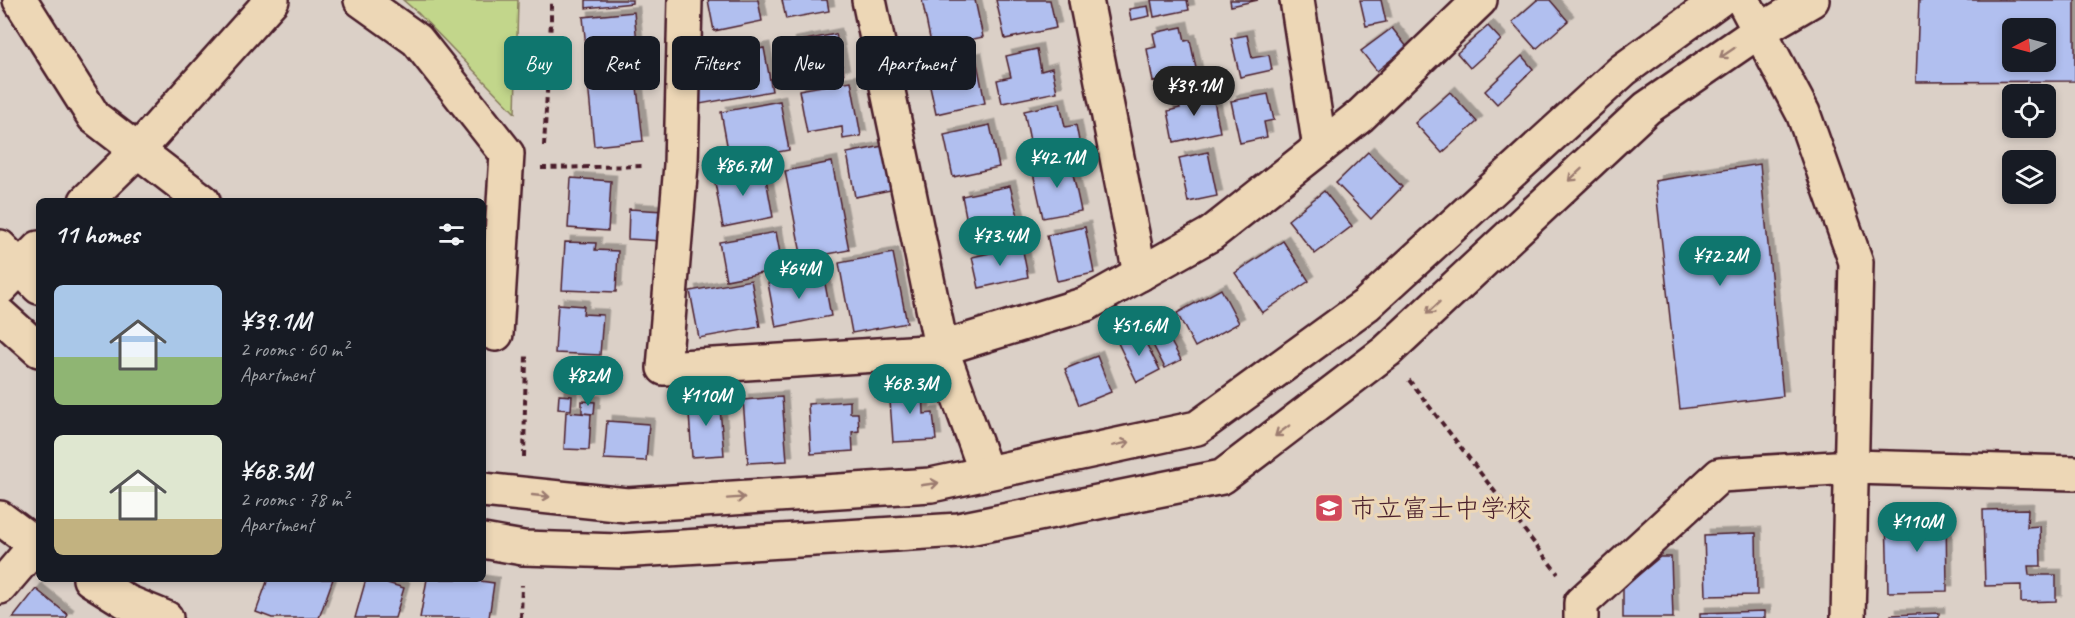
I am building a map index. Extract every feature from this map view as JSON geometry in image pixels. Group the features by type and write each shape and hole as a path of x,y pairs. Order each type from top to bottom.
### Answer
{"street":[{"path":"20,0 94,117 199,198"},
{"path":"89,198 138,150 272,0"},
{"path":"361,0 417,40 507,154 496,334 486,330"},
{"path":"685,0 681,165 664,368 942,351 946,347 1086,304 1211,234 1360,116 1480,0"},
{"path":"869,0 942,351 986,472"},
{"path":"1086,0 1140,274"},
{"path":"1297,0 1320,148"},
{"path":"486,490 627,505 931,484 1197,428 1366,305 1623,70 1719,0"},
{"path":"1743,0 1803,113 1856,262 1848,618"},
{"path":"486,542 523,548 618,551 958,530 1222,477 1387,351 1647,108 1759,31 1812,0"},
{"path":"0,315 36,347"},
{"path":"1581,611 1720,475 1851,467 2075,473"},
{"path":"0,518 36,545"},
{"path":"0,587 36,548"},
{"path":"95,582 127,602 166,618"}],"path":[{"path":"541,168 681,165"},
{"path":"1387,351 1581,611"}],"green space":[{"path":"403,0 518,0 517,36 504,36 504,90 516,90 515,113"}],"building":[{"path":"586,0 632,0 632,3 586,8"},
{"path":"708,0 758,0 762,21 714,31"},
{"path":"782,0 827,0 829,11 786,19"},
{"path":"922,0 975,0 983,37 930,36"},
{"path":"996,0 1050,0 1056,28 1005,39"},
{"path":"1151,0 1187,0 1189,10 1154,17"},
{"path":"1230,0 1258,0 1231,6"},
{"path":"1360,0 1381,0 1386,22 1366,26"},
{"path":"1537,0 1550,0 1568,21 1536,49 1512,22"},
{"path":"1919,0 2075,0 2075,81 1916,82"},
{"path":"1148,6 1150,16 1131,20 1129,9"},
{"path":"634,12 636,36 585,36 583,17"},
{"path":"1488,26 1501,40 1470,68 1457,53"},
{"path":"1182,27 1185,41 1190,40 1197,73 1153,82 1147,49 1156,47 1153,33"},
{"path":"1392,28 1407,47 1377,71 1361,51"},
{"path":"1247,35 1252,58 1269,55 1272,70 1240,77 1231,38"},
{"path":"764,48 772,91 700,104 697,90 760,90 760,49"},
{"path":"1037,49 1041,71 1052,68 1057,92 1002,103 997,80 1011,77 1006,56"},
{"path":"1522,56 1533,69 1497,104 1485,91"},
{"path":"976,58 985,103 936,114 931,90 976,90"},
{"path":"851,81 861,136 843,139 842,127 807,133 799,90 844,90 844,82"},
{"path":"1206,89 1208,102 1214,101 1220,132 1174,142 1168,111 1180,108 1177,95"},
{"path":"589,90 637,90 643,141 594,146"},
{"path":"1450,92 1477,122 1442,153 1415,123"},
{"path":"1268,94 1274,120 1264,122 1267,137 1240,143 1231,101"},
{"path":"780,101 789,150 730,161 721,112"},
{"path":"1060,103 1065,127 1076,125 1081,151 1034,161 1024,111"},
{"path":"990,125 999,167 953,177 944,135"},
{"path":"883,146 891,190 855,197 847,153"},
{"path":"1208,152 1217,196 1188,202 1179,158"},
{"path":"1368,152 1402,187 1371,219 1336,183"},
{"path":"1070,160 1081,211 1043,218 1032,168"},
{"path":"832,162 849,250 802,259 785,171"},
{"path":"1760,164 1783,396 1680,409 1655,181"},
{"path":"764,168 773,217 723,227 714,177"},
{"path":"571,178 611,181 608,231 568,228"},
{"path":"1010,186 1022,231 971,242 962,196"},
{"path":"1324,191 1352,226 1315,254 1288,220"},
{"path":"629,209 664,211 662,241 628,239"},
{"path":"1085,227 1094,273 1057,281 1047,235"},
{"path":"776,232 783,269 726,280 719,242"},
{"path":"1283,241 1309,281 1262,313 1235,273"},
{"path":"565,242 596,243 595,250 618,251 616,292 562,290"},
{"path":"1022,246 1028,277 979,288 972,257"},
{"path":"893,253 907,323 852,333 839,263"},
{"path":"823,273 831,316 776,327 768,283"},
{"path":"751,280 760,327 699,338 690,291"},
{"path":"1221,289 1239,323 1195,347 1177,313"},
{"path":"558,304 584,306 583,314 603,315 600,355 555,353"},
{"path":"1165,331 1181,360 1165,368 1150,339"},
{"path":"1140,332 1160,370 1137,382 1118,343"},
{"path":"1097,356 1111,392 1079,405 1065,369"},
{"path":"923,385 924,414 933,413 936,440 893,442 889,387"},
{"path":"559,395 572,396 571,410 558,409"},
{"path":"719,397 724,455 692,457 688,399"},
{"path":"782,397 787,461 748,463 743,400"},
{"path":"582,401 595,402 594,414 582,413"},
{"path":"850,401 850,413 858,413 859,431 852,432 853,451 811,454 808,404"},
{"path":"566,412 591,414 589,450 564,449"},
{"path":"607,421 649,424 646,461 604,459"},
{"path":"2028,509 2027,527 2040,526 2041,566 2028,566 2029,575 2056,575 2056,601 2021,602 2021,585 1985,586 1983,510"},
{"path":"1946,513 1947,591 1888,592 1886,515"},
{"path":"1756,533 1757,595 1706,596 1704,535"},
{"path":"1660,557 1671,557 1673,618 1623,618 1623,588"},
{"path":"267,582 332,582 319,618 272,618 256,612"},
{"path":"365,582 384,582 404,588 395,618 355,618"},
{"path":"426,582 494,583 489,618 420,618"},
{"path":"36,589 68,615 66,618 13,618"},
{"path":"1765,611 1765,618 1700,618 1700,613"},
{"path":"1939,613 1939,618 1891,618 1891,615"}],"place":[{"name":"市立富士中学校","path":"1329,508"}]}
